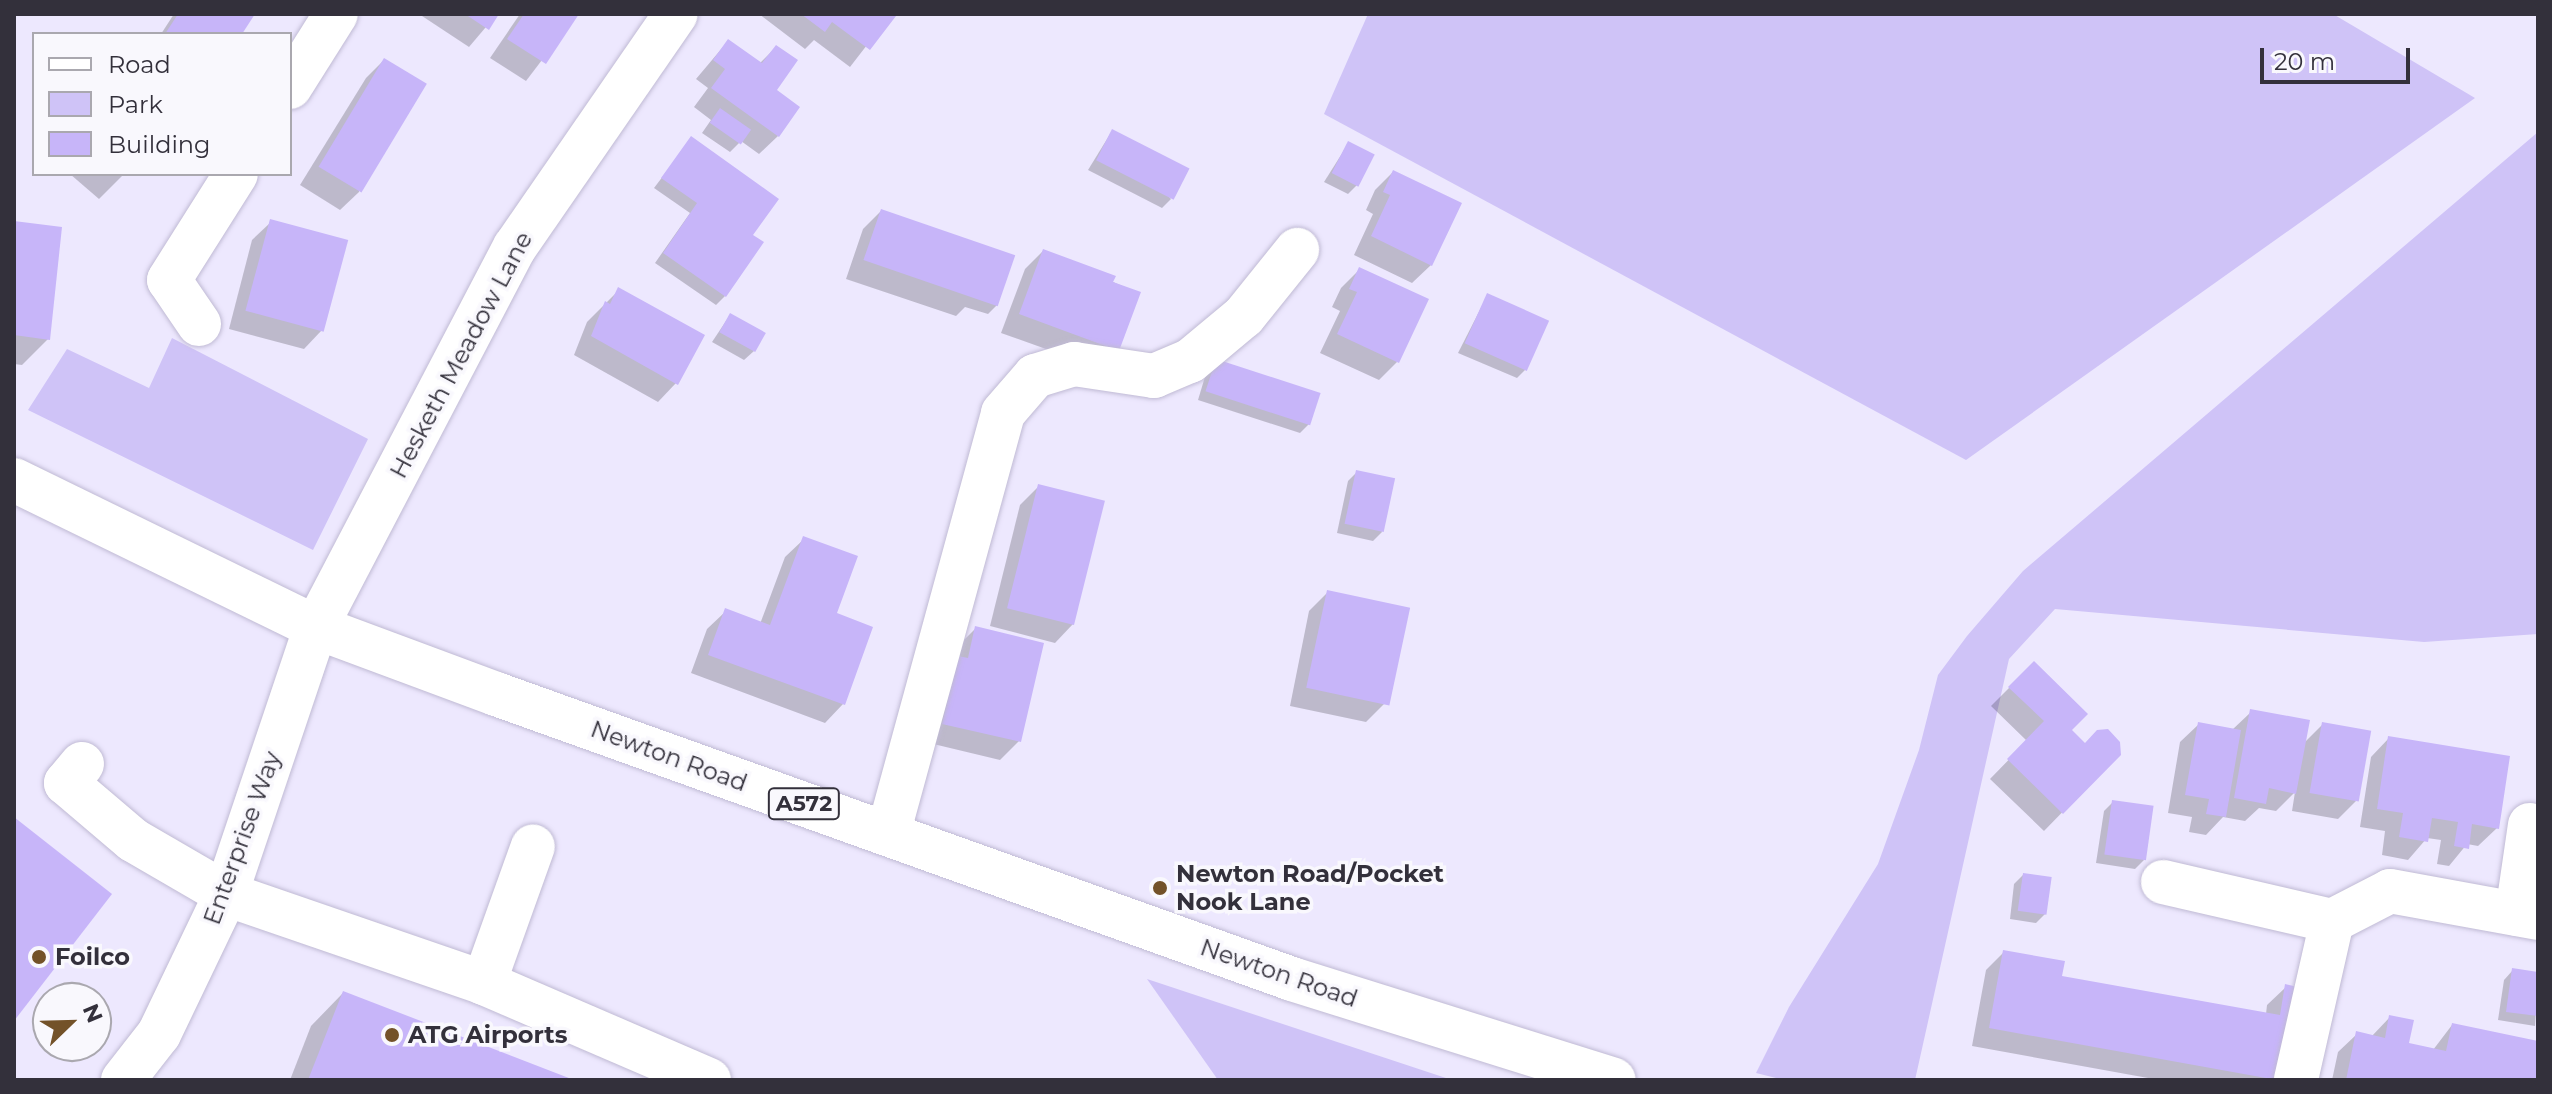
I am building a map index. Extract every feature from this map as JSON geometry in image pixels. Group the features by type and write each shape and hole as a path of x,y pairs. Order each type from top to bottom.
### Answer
{"street":[{"path":"292,84 336,14"},
{"name":"Hesketh Meadow Lane","path":"316,627 515,247 676,14"},
{"path":"199,324 154,277 234,176"},
{"path":"888,834 1003,413 1035,376 1074,364 1154,376 1190,361 1244,316 1297,250"},
{"name":"Newton Road","path":"14,480 316,627 1558,1072 1614,1080"},
{"name":"Enterprise Way","path":"123,1080 159,1034 226,894 316,627"},
{"path":"82,764 66,783 133,840 226,894 484,983 709,1080"},
{"path":"2163,882 2332,921 2390,891 2527,916 2530,825"},
{"path":"484,983 533,846"},
{"path":"2296,1080 2332,921"}],"green space":[{"path":"1368,14 2333,14 2475,98 1966,460 1324,114"},
{"path":"2538,132 2538,634 2424,642 2055,609 2009,659 1915,1080 1784,1080 1756,1073 1789,1007 1878,864 1919,750 1938,675 1967,636 2023,571"},
{"path":"172,338 368,439 313,550 28,410 67,349 149,388"},
{"path":"1147,979 1452,1080 1218,1080"}],"building":[{"path":"178,14 255,14 243,32 166,32"},
{"path":"465,14 499,14 489,30"},
{"path":"524,14 579,14 546,64 507,39"},
{"path":"801,14 896,16 870,50 832,22 825,32"},
{"path":"728,39 762,63 776,45 798,60 777,90 800,107 779,137 711,88 725,69 713,60"},
{"path":"384,58 427,84 361,193 319,167"},
{"path":"720,108 751,130 741,145 710,123"},
{"path":"1112,129 1190,168 1174,200 1096,160"},
{"path":"691,136 779,199 753,235 764,242 726,297 663,253 697,203 661,178"},
{"path":"1348,141 1375,155 1358,187 1332,173"},
{"path":"1393,170 1462,203 1432,266 1371,236 1390,195 1383,192"},
{"path":"881,209 1015,255 998,306 863,260"},
{"path":"270,219 348,240 324,332 245,311"},
{"path":"14,221 62,227 50,340 14,335"},
{"path":"1043,249 1116,276 1113,282 1141,292 1119,351 1019,314"},
{"path":"1359,267 1429,299 1399,363 1337,334 1357,292 1349,289"},
{"path":"618,287 705,335 678,385 591,336 605,301 610,304"},
{"path":"1487,293 1549,321 1527,371 1465,343"},
{"path":"730,313 766,333 755,352 719,332"},
{"path":"1216,359 1321,393 1310,425 1205,391"},
{"path":"1356,470 1395,478 1384,532 1345,524"},
{"path":"1038,484 1105,501 1074,625 1007,608"},
{"path":"803,536 858,556 837,613 873,627 845,705 708,655 725,608 770,625"},
{"path":"1327,590 1410,608 1389,705 1306,688"},
{"path":"975,626 1044,643 1021,742 942,724 958,656 968,658"},
{"path":"2034,661 2088,714 2072,730 2085,743 2097,730 2108,729 2120,742 2121,755 2063,814 2007,759 2044,721 2008,687"},
{"path":"2250,709 2310,720 2296,794 2269,788 2266,804 2234,798"},
{"path":"2198,722 2241,730 2226,817 2206,814 2209,799 2185,795"},
{"path":"2322,722 2371,731 2359,802 2309,793"},
{"path":"2388,736 2510,756 2499,829 2472,824 2469,849 2454,846 2458,822 2432,818 2428,842 2399,837 2403,813 2377,809"},
{"path":"2112,800 2154,806 2146,860 2104,854"},
{"name":"Foilco","path":"14,817 112,894 44,982 32,982 32,998 14,1021"},
{"path":"2023,873 2052,877 2046,915 2018,911"},
{"path":"2003,950 2065,961 2062,976 2280,1015 2285,984 2302,988 2277,1080 1989,1028"},
{"path":"2512,968 2538,972 2538,1016 2506,1012"},
{"name":"ATG Airports","path":"343,991 574,1080 308,1080"},
{"path":"2389,1015 2414,1020 2409,1043 2446,1051 2452,1023 2538,1041 2538,1080 2346,1080 2356,1031 2385,1038"}],"place":[{"name":"Newton Road/Pocket Nook Lane","path":"1160,888"},
{"name":"Foilco","path":"39,957"},
{"name":"ATG Airports","path":"392,1035"}]}
